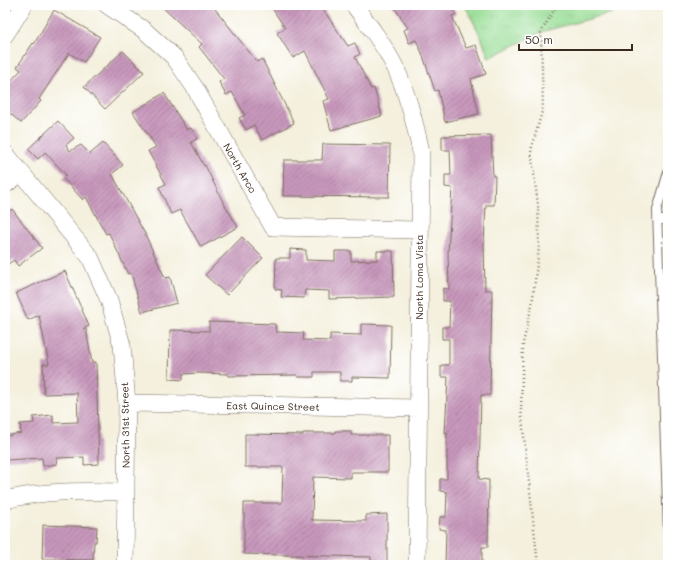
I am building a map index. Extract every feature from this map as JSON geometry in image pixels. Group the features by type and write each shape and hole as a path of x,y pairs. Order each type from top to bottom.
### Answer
{"street":[{"path":"5,35 24,5"},
{"name":"North Arco","path":"107,5 144,30 174,57 195,88 273,227 419,230"},
{"name":"North Loma Vista","path":"354,5 375,33 395,67 413,116 421,152 419,230 417,565"},
{"name":"North 31st Street","path":"5,153 90,257 109,300 122,345 127,403 124,565"},
{"path":"5,185 21,173"},
{"name":"East Quince Street","path":"127,403 418,408"},
{"path":"5,500 35,493 63,491 126,492"}],"lane":[{"path":"668,172 657,210 668,534"},
{"path":"657,220 668,220"}],"path":[{"path":"538,565 521,409 524,343 532,305 540,248 538,205 532,150 544,108 541,32 557,5"}],"green space":[{"path":"465,5 615,5 615,12 541,32 489,58 480,35"}],"building":[{"path":"160,5 212,5 257,62 262,59 294,123 262,140 254,125 246,130 239,118 245,115 232,92 226,95 219,82 224,79 199,47 202,44"},
{"path":"270,5 320,5 348,46 355,43 360,54 355,57 371,89 374,88 382,116 331,130 323,101 329,99 305,51 293,58 277,33 285,28"},
{"path":"393,5 452,5 456,14 452,16 466,48 476,45 486,74 471,79 479,114 445,122 438,90 435,91 422,53 416,40 409,43 404,30 408,28"},
{"path":"54,10 100,37 84,62 69,53 39,99 41,101 21,123 5,109 5,87 21,70 17,67 33,43 34,44"},
{"path":"123,51 144,72 105,109 84,87"},
{"path":"164,93 187,130 191,128 197,139 191,142 238,227 201,247 180,210 171,214 159,187 166,184 148,151 156,147 133,112"},
{"path":"58,121 74,138 66,145 70,151 81,145 90,154 103,143 123,165 112,174 145,234 165,278 170,277 177,303 142,312 131,273 128,274 109,233 106,234 86,197 83,200 63,178 66,175 45,152 38,159 28,149"},
{"path":"491,135 493,176 495,176 494,205 486,205 484,243 485,290 492,290 490,395 481,395 479,479 489,480 488,547 482,547 482,565 445,565 446,530 439,529 440,517 446,517 447,492 440,491 440,479 447,479 447,433 445,433 448,377 441,377 441,365 449,365 449,339 442,339 442,327 449,327 450,301 443,301 443,288 449,289 448,252 452,188 445,187 445,175 451,175 450,150 442,150 442,136"},
{"path":"323,144 390,145 389,197 283,196 284,160 322,160"},
{"path":"12,209 42,248 18,266 14,260 5,266 5,214"},
{"path":"242,237 263,258 227,295 205,275"},
{"path":"290,249 306,250 306,260 335,261 335,251 351,251 351,261 377,260 377,251 393,251 394,297 329,299 329,291 305,290 304,298 281,297 282,290 275,289 276,258 290,258"},
{"path":"65,271 89,326 83,329 86,329 92,363 96,362 99,464 84,465 84,457 56,458 57,464 43,466 42,458 5,460 5,436 21,433 20,424 34,423 33,417 53,415 53,423 78,422 77,393 44,394 43,364 49,364 39,315 28,320 16,293"},
{"path":"209,322 275,324 276,332 304,333 303,340 330,341 330,334 361,335 361,324 391,325 390,378 352,377 352,381 340,381 340,372 314,372 314,377 298,377 297,375 228,376 228,374 199,373 183,374 183,380 169,379 170,330 209,331"},
{"path":"335,431 351,431 351,435 388,435 388,472 351,472 351,478 313,477 312,520 366,521 366,515 387,514 387,562 371,561 371,557 244,554 244,503 282,503 283,467 245,467 245,434 303,435 303,433 335,433"},
{"path":"43,525 97,527 93,560 42,559"}]}
